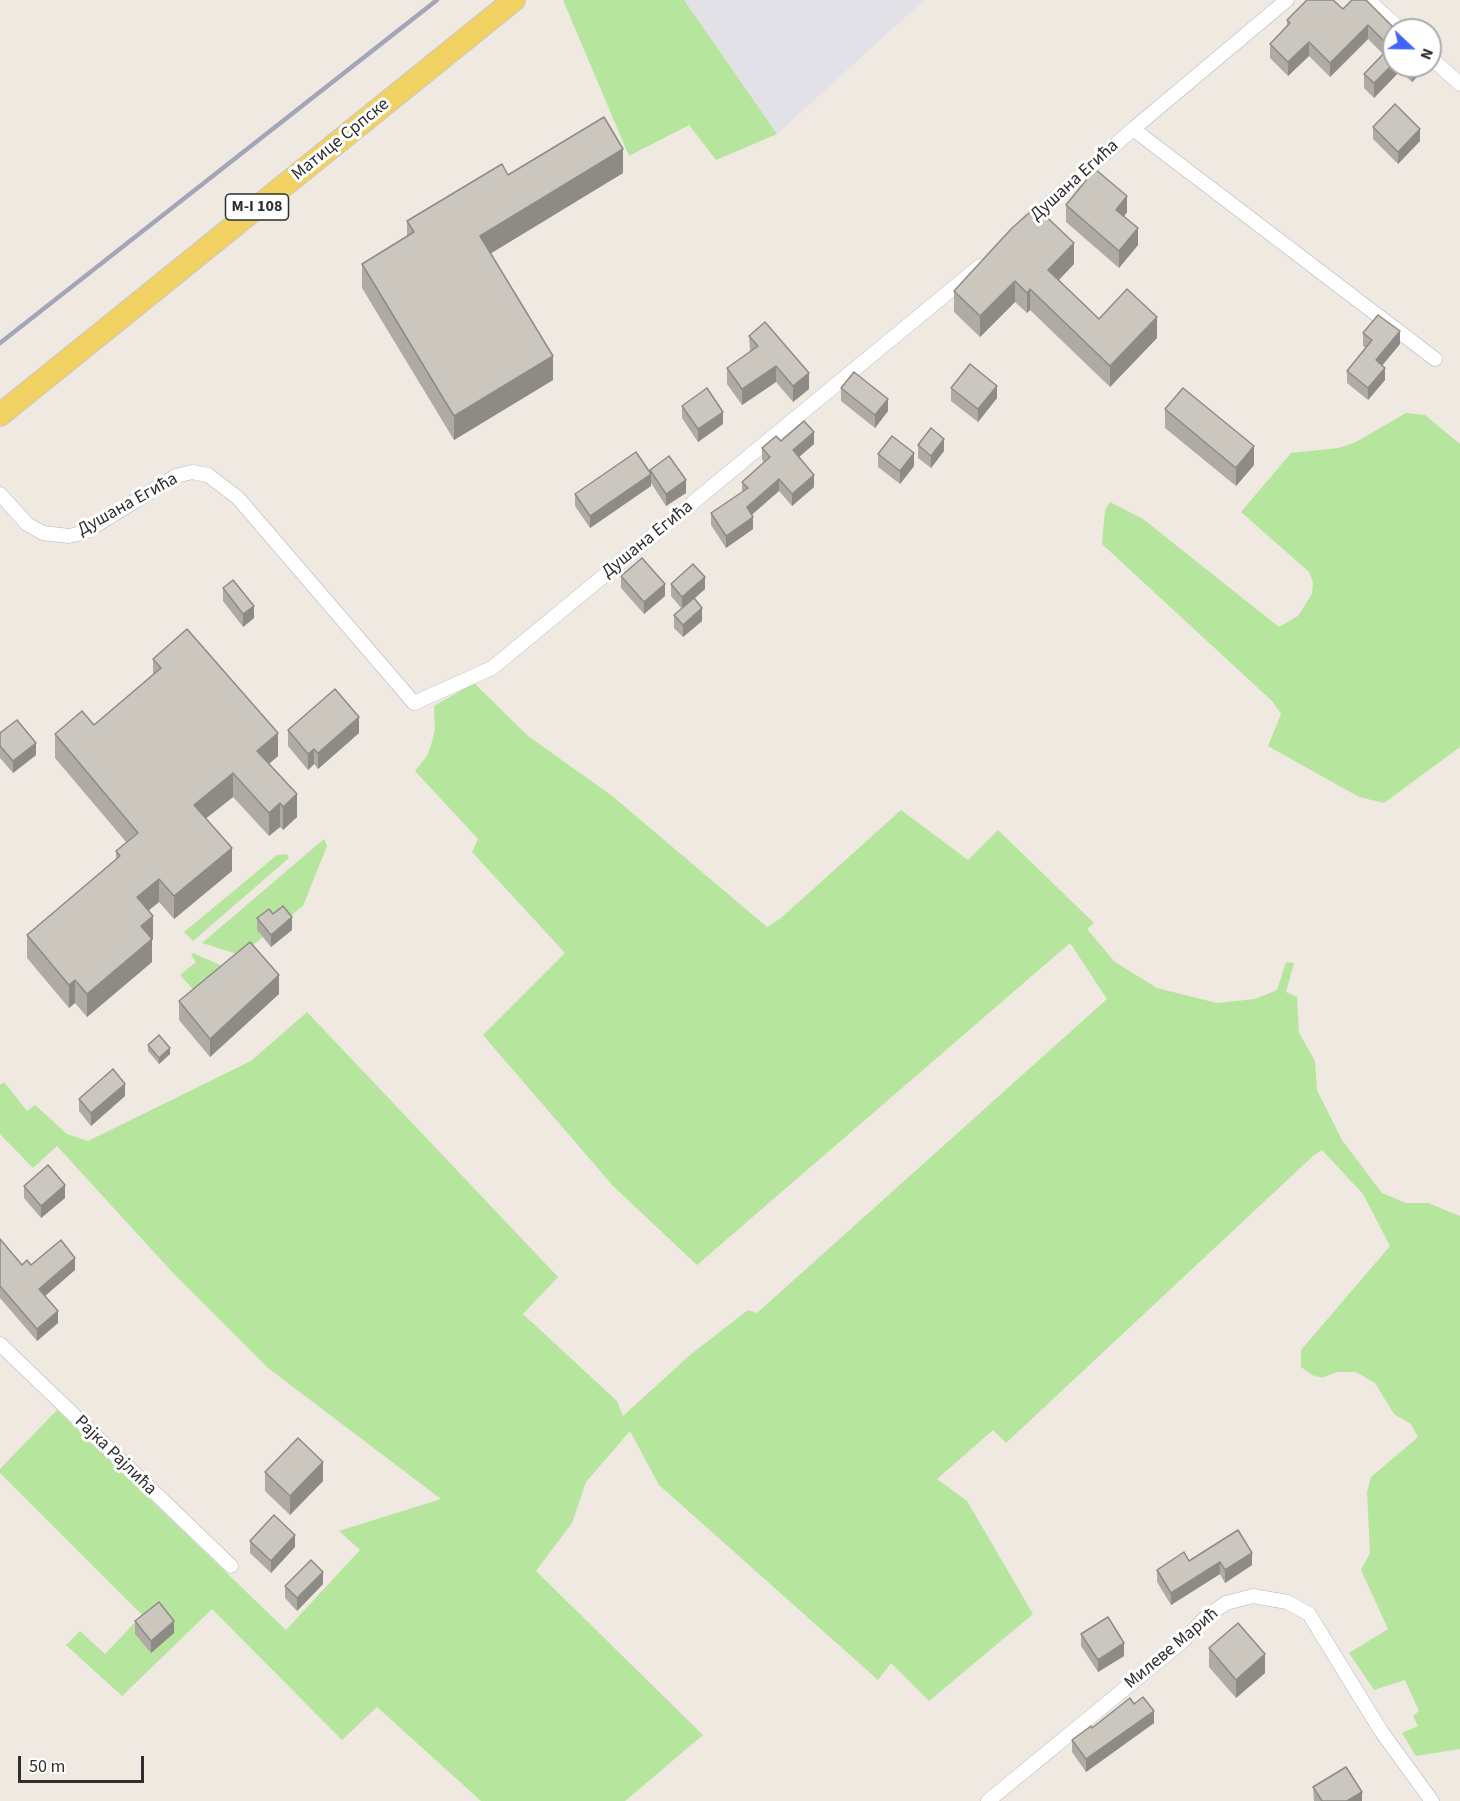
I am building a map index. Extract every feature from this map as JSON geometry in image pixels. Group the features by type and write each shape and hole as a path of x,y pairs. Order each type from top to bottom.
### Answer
{"main road":[{"name":"Матице Српске","path":"0,415 514,0"}],"street":[{"name":"Душана Егића","path":"1019,231 1133,129 1287,0"},
{"path":"1368,0 1388,18"},
{"path":"1442,68 1460,84"},
{"path":"1133,129 1435,359"},
{"name":"Душана Егића","path":"0,494 27,524 43,533 69,536 86,532 177,476 192,472 208,475 238,498 414,703 492,668 939,302 992,255"},
{"name":"Рајка Рајлића","path":"0,1344 231,1566"},
{"name":"Милеве Мaрић","path":"988,1801 1183,1641 1207,1616 1226,1603 1253,1596 1287,1602 1309,1614 1381,1731 1432,1801"}],"shaded area":[{"path":"684,0 924,0 777,134"}],"green space":[{"path":"563,0 684,0 777,134 716,160 689,125 629,156"},
{"path":"1406,413 1425,415 1460,444 1460,747 1384,803 1359,797 1268,746 1281,714 1272,701 1102,544 1105,510 1110,502 1143,519 1279,627 1298,616 1312,594 1313,582 1309,572 1241,512 1291,453 1338,448 1356,442"},
{"path":"474,683 528,736 611,795 767,927 781,918 901,810 968,860 998,830 1094,923 1087,929 1115,962 1157,988 1217,1003 1255,999 1277,990 1286,962 1294,963 1286,992 1297,997 1299,1033 1315,1061 1317,1090 1342,1140 1382,1193 1406,1203 1428,1203 1460,1216 1460,1749 1416,1756 1402,1733 1418,1726 1413,1716 1419,1711 1405,1680 1374,1690 1349,1653 1388,1629 1361,1570 1370,1553 1367,1492 1371,1477 1418,1437 1411,1424 1394,1414 1375,1383 1356,1372 1337,1372 1322,1378 1312,1375 1301,1367 1301,1350 1390,1246 1363,1194 1322,1150 1006,1443 993,1430 937,1479 967,1501 1033,1614 929,1701 891,1663 878,1680 659,1485 630,1431 586,1482 572,1523 536,1571 703,1735 625,1801 481,1801 377,1707 342,1740 212,1609 122,1696 66,1645 80,1631 105,1654 142,1615 0,1473 0,1469 57,1410 286,1630 360,1550 339,1531 441,1499 268,1368 174,1274 57,1146 33,1168 0,1134 0,1085 4,1082 27,1111 35,1105 67,1134 88,1141 251,1061 307,1012 558,1277 523,1314 617,1401 623,1416 690,1355 748,1310 757,1313 1107,999 1070,943 697,1265 613,1186 483,1035 565,953 472,852 478,839 415,771 427,756 431,745 435,730 434,706"},
{"path":"324,839 327,846 303,906 285,920 258,930 263,937 245,952 237,954 202,943"},
{"path":"287,854 289,858 193,941 184,932 277,855"},
{"path":"193,953 225,967 199,996 180,975 196,962 191,955"}],"building":[{"path":"1307,0 1333,0 1343,9 1352,0 1366,0 1384,18 1382,18 1382,39 1368,25 1330,63 1309,42 1288,62 1270,44 1290,23 1287,20"},
{"path":"1382,55 1382,75 1374,83 1364,74"},
{"path":"1395,104 1420,129 1398,152 1373,127"},
{"path":"604,117 623,149 480,236 553,356 454,416 362,264 414,232 407,221 502,164 508,175"},
{"path":"1095,169 1127,196 1116,210 1138,228 1119,251 1066,205"},
{"path":"1036,207 1074,243 1048,270 1099,319 1127,289 1157,317 1110,366 1030,289 1027,293 1015,281 980,316 954,291 1012,228"},
{"path":"1378,315 1400,331 1376,360 1385,368 1368,388 1347,371 1372,340 1363,333"},
{"path":"765,322 809,373 793,386 776,366 742,389 727,368 758,346 749,336"},
{"path":"970,364 997,386 978,409 951,388"},
{"path":"854,372 888,399 875,415 841,388"},
{"path":"707,388 723,412 698,429 682,406"},
{"path":"1183,388 1254,446 1236,468 1165,409"},
{"path":"804,421 814,432 793,450 814,475 792,494 779,479 747,507 753,517 726,536 711,513 748,488 742,482 770,457 762,448 776,436 781,441"},
{"path":"931,428 944,439 931,456 918,445"},
{"path":"892,436 914,453 900,471 878,454"},
{"path":"636,452 651,474 590,516 575,494"},
{"path":"669,456 686,480 666,494 650,470"},
{"path":"642,558 665,584 644,602 621,576"},
{"path":"693,564 705,577 682,597 671,584"},
{"path":"233,580 254,606 243,614 223,588"},
{"path":"694,598 702,608 683,625 674,615"},
{"path":"187,629 278,733 257,751 297,794 283,807 280,803 269,813 233,773 194,805 232,848 174,896 159,879 137,897 153,916 141,926 152,939 87,994 75,980 69,985 27,935 120,856 116,851 138,833 55,734 82,711 94,725 161,668 153,659"},
{"path":"335,689 359,717 318,753 314,749 308,754 288,730"},
{"path":"17,720 36,743 13,761 0,746 0,733"},
{"path":"283,906 292,917 271,935 257,918 269,909 273,914"},
{"path":"250,942 279,975 210,1039 179,1001"},
{"path":"159,1035 170,1048 159,1058 148,1045"},
{"path":"113,1069 125,1084 91,1113 79,1099"},
{"path":"48,1165 65,1185 41,1206 24,1186"},
{"path":"0,1239 22,1265 27,1260 31,1265 61,1240 75,1258 39,1289 58,1311 37,1329 0,1286"},
{"path":"298,1438 323,1462 290,1496 265,1472"},
{"path":"274,1515 295,1535 271,1561 250,1541"},
{"path":"1238,1530 1252,1553 1225,1570 1220,1562 1171,1593 1157,1570 1184,1552 1189,1561"},
{"path":"311,1560 323,1572 297,1598 285,1586"},
{"path":"159,1602 174,1621 151,1641 135,1621"},
{"path":"1108,1617 1124,1643 1098,1660 1081,1634"},
{"path":"1238,1623 1265,1654 1236,1680 1209,1648"},
{"path":"1143,1697 1154,1711 1086,1759 1072,1740 1091,1726 1092,1728 1130,1698 1134,1704"},
{"path":"1346,1767 1362,1792 1347,1801 1322,1801 1313,1787"}],"railway":[{"path":"0,343 437,0"}]}
